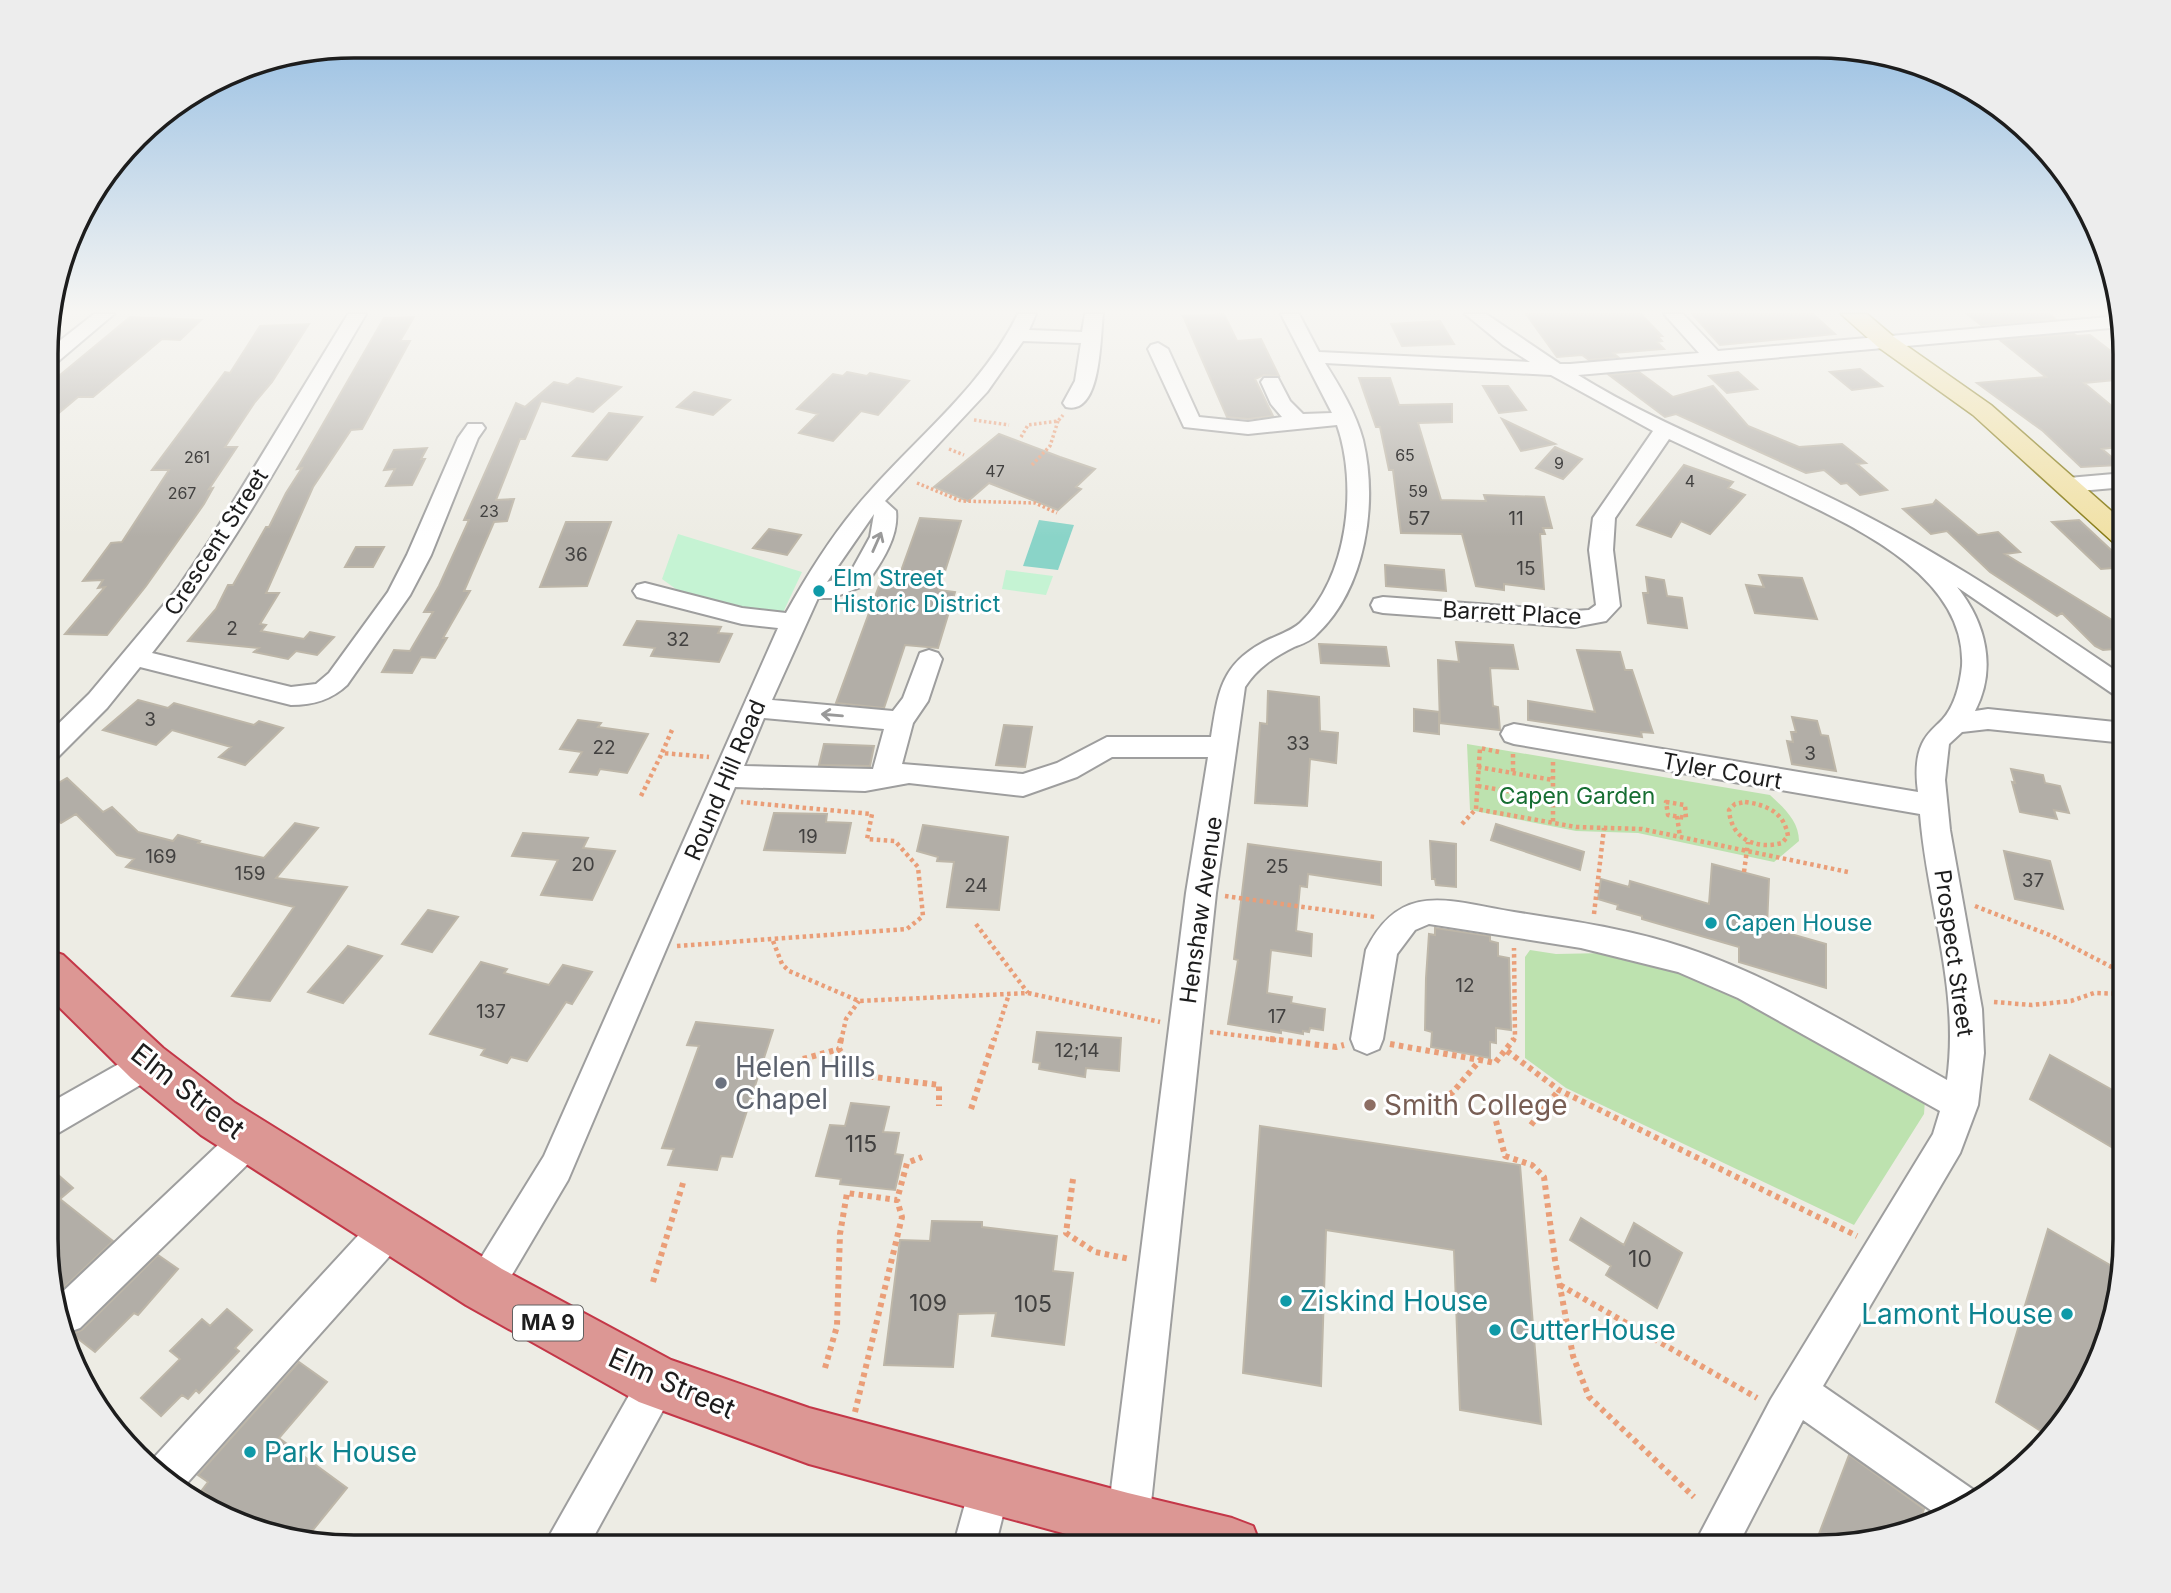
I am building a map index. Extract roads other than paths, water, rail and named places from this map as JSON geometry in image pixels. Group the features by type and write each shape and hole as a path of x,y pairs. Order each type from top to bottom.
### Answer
{"highway":[{"name":"Elm Street","path":"58,978 148,1063 218,1119 484,1287 658,1383 759,1420 848,1447 1182,1535"}],"main road":[{"path":"1952,388 1976,405 2113,526"}],"street":[{"name":"Crescent Street","path":"58,740 97,701 185,595 221,541 312,388"},
{"name":"Round Hill Road","path":"484,1287 556,1168 794,622 820,571 871,498 978,388"},
{"path":"1073,403 1082,388"},
{"path":"1176,388 1191,423 1248,428 1344,418"},
{"path":"1274,388 1281,404 1298,421"},
{"name":"Henshaw Avenue","path":"1128,1522 1201,893 1232,687 1244,668 1259,654 1307,630 1341,580 1354,541 1356,479 1352,440 1328,388"},
{"name":"Prospect Street","path":"1589,388 1665,429 1846,514 1974,586 2113,682"},
{"path":"134,657 291,696 306,696 325,690 338,679 398,594 419,555 474,428"},
{"name":"Barrett Place","path":"1383,605 1574,619 1597,617 1604,613 1608,606 1601,550 1604,518 1665,429"},
{"path":"2068,485 2113,481"},
{"name":"Prospect Street","path":"1720,1535 1798,1392 1948,1141 1961,1105 1968,1051 1966,1001 1931,805 1930,770 1937,740 1954,723 1971,688 1975,664 1972,638 1963,614 1947,590 1925,566 1898,545"},
{"path":"645,591 742,616 794,622"},
{"path":"884,779 900,721 915,701 929,659"},
{"path":"756,708 900,721"},
{"path":"1954,723 1988,719 2113,732"},
{"path":"726,778 865,781 909,773 1023,785 1067,769 1107,747 1224,747"},
{"name":"Tyler Court","path":"1518,748 1931,805"},
{"path":"1367,1039 1382,950 1404,921 1428,911 1591,937 1683,960 1749,988 1961,1105"},
{"path":"58,1117 148,1063"},
{"path":"67,1311 249,1139"},
{"path":"170,1471 390,1228"},
{"path":"571,1535 658,1383"},
{"path":"1798,1392 1954,1502"},
{"path":"977,1535 990,1483"}],"place":[{"name":"Elm Street Historic District","path":"819,591"},
{"name":"Capen House","path":"1711,923"},
{"name":"Helen Hills Chapel","path":"721,1083"},
{"name":"Smith College","path":"1370,1105"},
{"name":"Ziskind House","path":"1286,1301"},
{"name":"Lamont House","path":"2067,1314"},
{"name":"CutterHouse","path":"1495,1330"},
{"name":"Park House","path":"250,1452"}],"park label":[{"name":"Capen Garden","path":"1577,796"}]}
